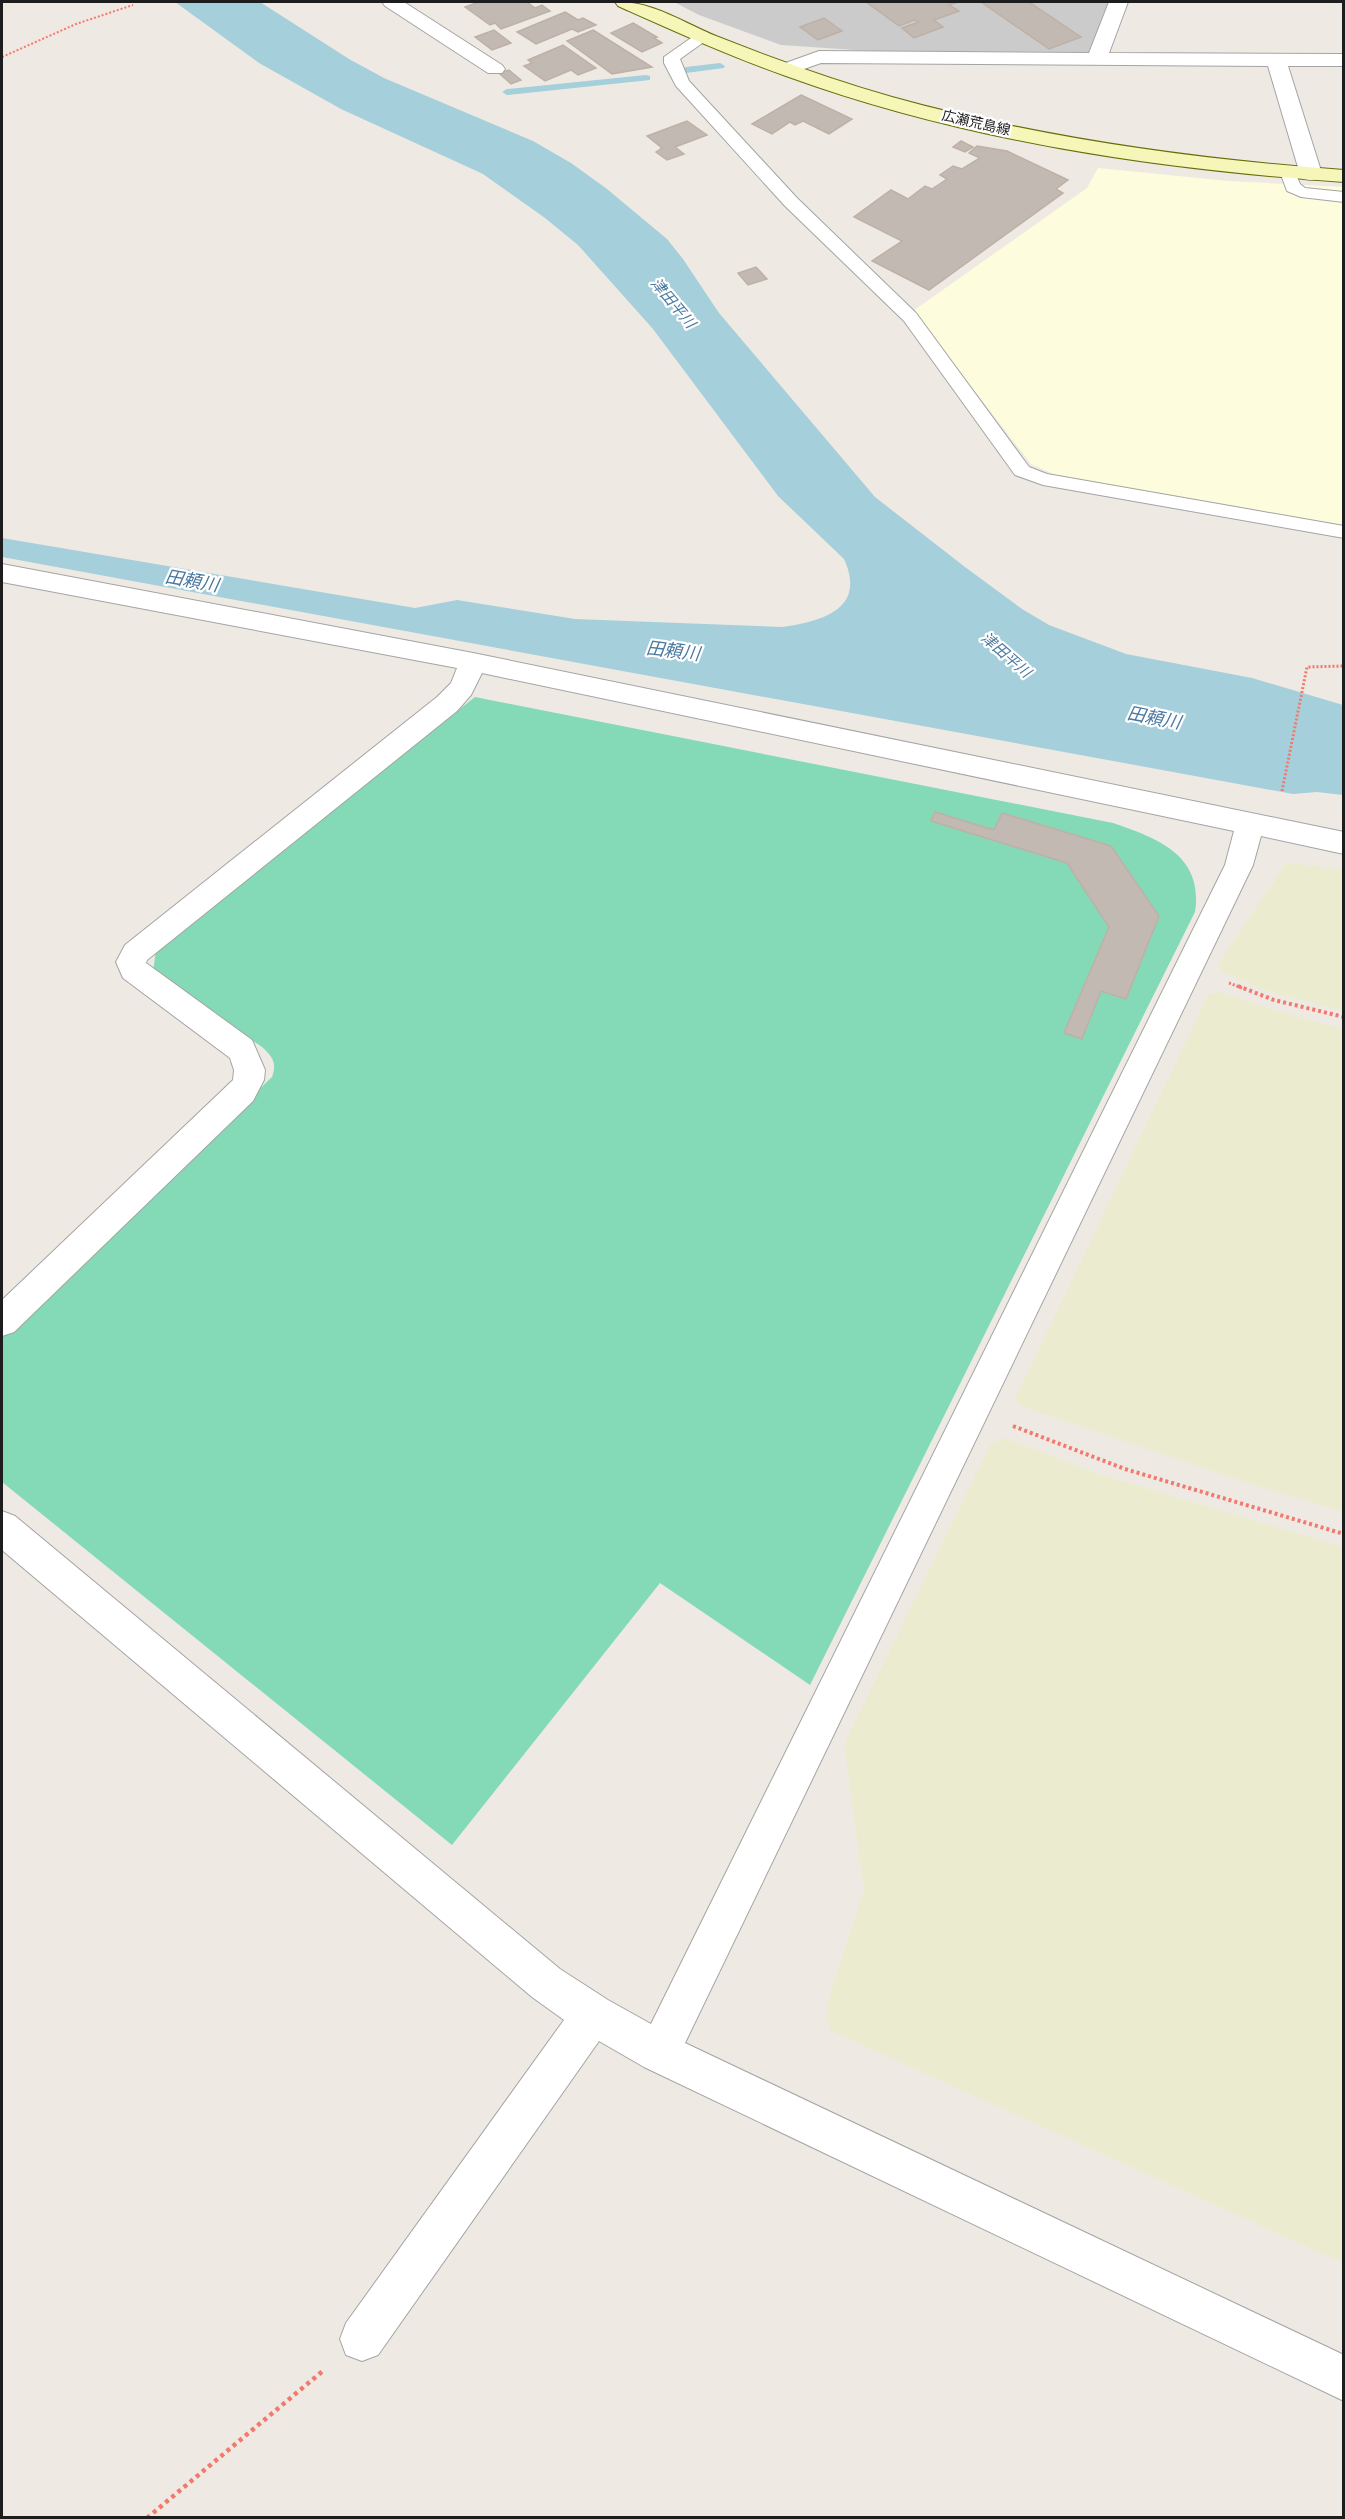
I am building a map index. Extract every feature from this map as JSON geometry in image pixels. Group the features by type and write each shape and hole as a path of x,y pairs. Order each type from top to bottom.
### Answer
{"main road":[{"name":"広瀬荒島線","path":"625,2 787,69 972,124 1170,160 1344,176"}],"street":[{"path":"392,2 495,69"},
{"path":"1100,59 1099,51 1118,2"},
{"path":"787,69 819,57 1344,60"},
{"path":"1277,61 1311,174"},
{"path":"2,574 473,662 1344,843"},
{"path":"2,1321 242,1092 250,1079 249,1063 242,1049 134,970 131,962 135,953 447,704 462,688 473,662"},
{"path":"659,2052 1239,865 1250,823"},
{"path":"2,1528 546,1983 593,2015 659,2052 1344,2379"},
{"path":"362,2339 593,2015"}],"lane":[{"path":"703,36 672,57 672,63 682,83 790,202 910,317 1022,471 1043,479 1344,532"},
{"path":"1288,172 1293,187 1301,192 1344,197"}],"path":[{"path":"2,57 76,24 133,5"},
{"path":"1281,799 1307,667 1344,666"},
{"path":"1189,968 1274,1000 1344,1017"},
{"path":"973,1410 1125,1469 1344,1534"},
{"path":"147,2517 362,2339"}],"shaded area":[{"path":"674,2 1121,2 1104,15 1092,52 870,51 781,45 699,15"},
{"path":"1098,168 1228,181 1343,187 1343,526 1062,478 1031,464 913,311 1087,188"},
{"path":"1293,863 1343,870 1343,1011 1270,992 1223,973 1218,964 1285,865"},
{"path":"1220,992 1343,1029 1343,1512 1251,1484 1023,1407 1015,1399 1208,995"},
{"path":"1004,1438 1102,1475 1343,1547 1343,2263 829,2030 827,2005 864,1889 844,1744 991,1443"}],"green space":[{"path":"475,697 1113,823 1146,835 1174,852 1185,863 1192,876 1196,892 1195,912 810,1685 660,1583 452,1845 2,1482 2,1337 272,1077 273,1060 262,1047 153,973 156,949"}],"water":[{"path":"175,2 260,2 349,59 384,78 533,141 571,163 607,189 667,239 719,313 875,497 1022,609 1049,625 1126,654 1252,678 1343,705 1343,795 1317,792 1293,794 2,557 2,538 415,608 457,600 575,619 783,627 812,621 837,610 845,601 850,590 850,576 844,559 778,496 653,329 578,245 545,218 483,174 341,109 259,63"}],"building":[{"path":"479,2 527,2 535,8 542,5 550,11 501,29 495,23 490,25 465,7"},
{"path":"866,2 958,2 949,5 959,11 934,20 943,27 914,38 902,28 919,22 914,20 899,26"},
{"path":"981,2 1029,2 1081,37 1049,49"},
{"path":"565,12 578,20 583,18 596,25 578,32 572,29 536,44 517,32"},
{"path":"824,18 842,31 818,40 800,27"},
{"path":"633,23 657,37 654,38 662,43 642,52 611,33"},
{"path":"494,30 511,43 492,50 475,37"},
{"path":"593,30 652,67 612,74 567,41"},
{"path":"563,45 596,68 578,75 571,70 545,81 524,66 532,63 528,60"},
{"path":"509,70 521,80 511,84 499,73"},
{"path":"801,95 852,119 829,134 803,121 795,125 790,122 772,134 752,124"},
{"path":"687,121 707,135 675,147 684,154 667,160 656,152 662,148 647,136"},
{"path":"961,141 973,147 965,152 953,147"},
{"path":"977,146 1007,151 1068,180 1056,189 1063,193 929,290 872,261 902,241 854,217 891,190 908,199 925,186 932,189 947,179 940,175 953,166 962,169 980,158 969,153"},
{"path":"756,267 767,279 748,285 738,273"},
{"path":"935,812 994,830 1002,813 1111,846 1159,916 1126,999 1101,991 1082,1039 1064,1033 1109,927 1067,863 931,821"}],"waterway":[{"path":"686,70 720,66"},
{"path":"507,92 646,78"}],"water label":[{"name":"津田平川","path":"673,303"},
{"name":"田頼川","path":"192,581"},
{"name":"田頼川","path":"673,651"},
{"name":"津田平川","path":"1006,655"},
{"name":"田頼川","path":"1154,718"}]}
